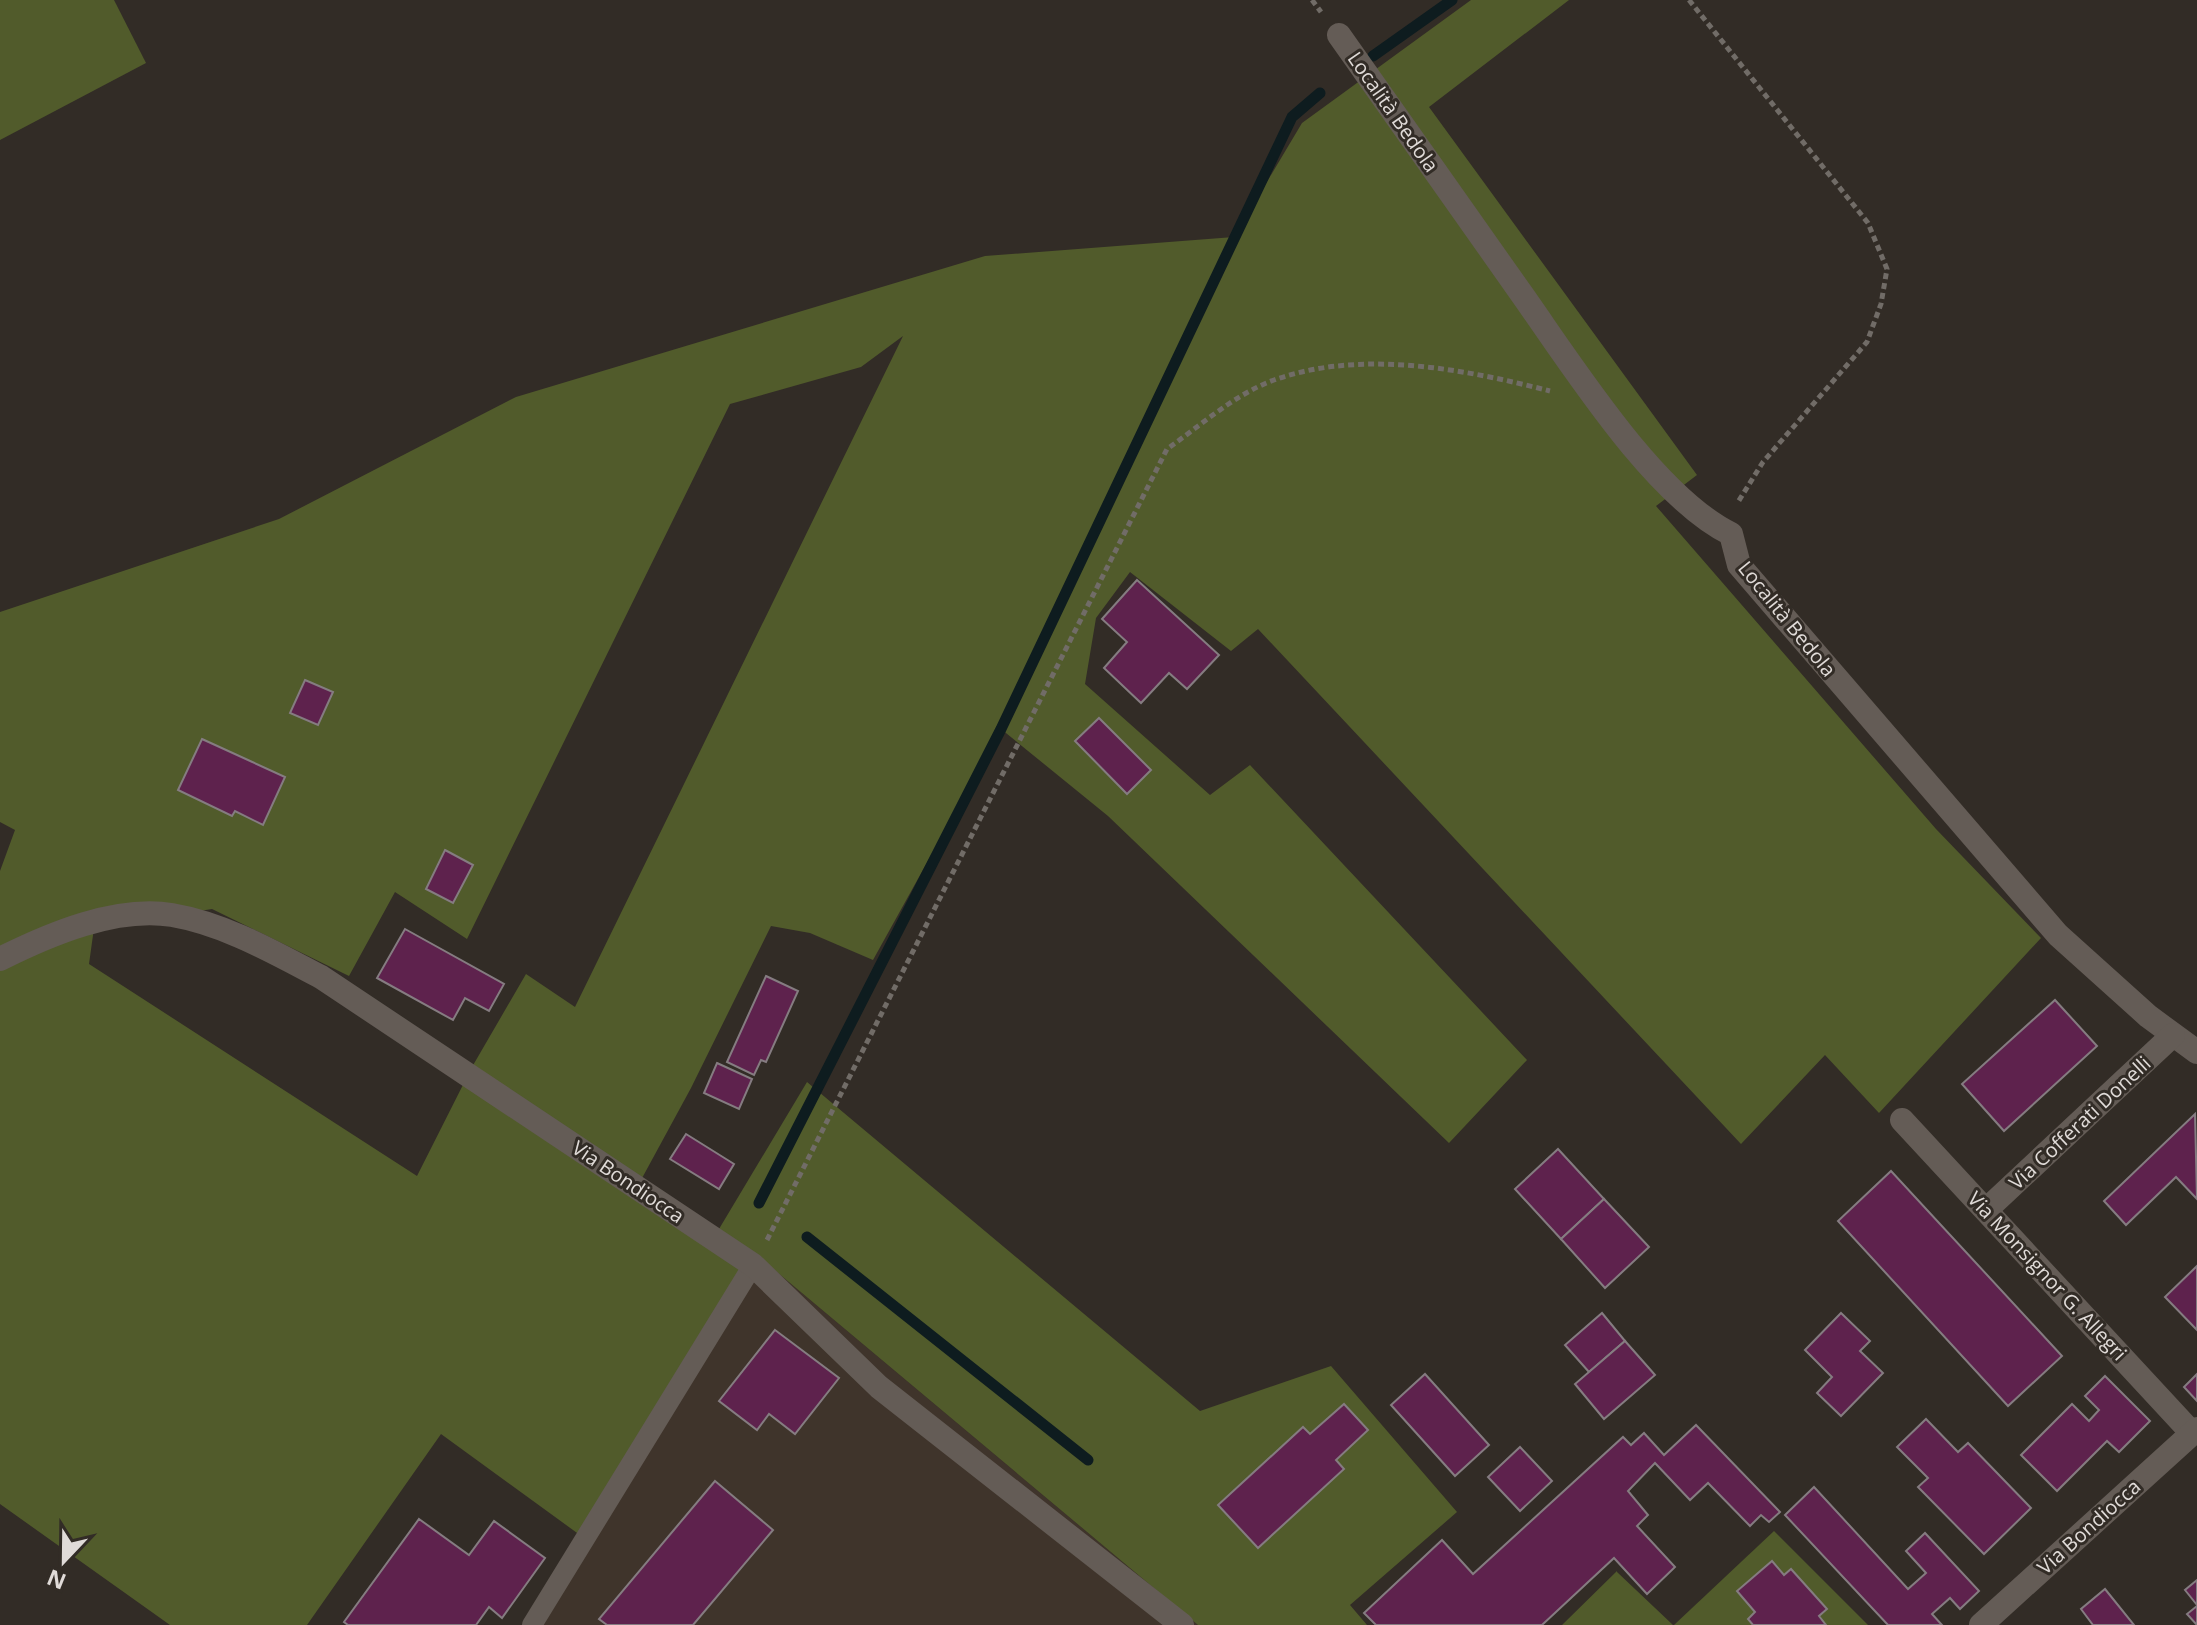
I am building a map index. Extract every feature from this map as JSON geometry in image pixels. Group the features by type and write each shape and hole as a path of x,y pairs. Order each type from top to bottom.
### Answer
{"street":[{"name":"Località Bedola","path":"1339,35 1599,404 1685,505 1708,523 1731,534 1739,565 2058,935 2173,1035 2197,1052"},
{"name":"Via Bondiocca","path":"0,959 73,929 126,915 172,915 261,946 321,977 753,1265 879,1387 1182,1625"},
{"name":"Via Cofferati Donelli","path":"1986,1210 2173,1035"},
{"name":"Via Monsignor G. Allegri","path":"1902,1120 2194,1431"},
{"name":"Via Bondiocca","path":"1981,1625 2194,1431"}],"lane":[{"path":"532,1625 753,1265"}],"path":[{"path":"1689,0 1868,223 1887,269 1881,304 1867,342 1763,462 1739,499 1731,534"},
{"path":"753,1265 1167,449 1237,400 1274,380 1349,365 1474,372 1599,404"}],"shaded area":[{"path":"759,1257 1198,1625 526,1625"}],"green space":[{"path":"0,0 114,0 146,63 0,140"},
{"path":"1471,0 1569,0 1429,107 1697,475 1656,506 1936,829 2041,938 1879,1113 1825,1055 1741,1144 1258,629 1231,651 1130,572 1096,618 1085,684 1210,795 1250,765 1527,1060 1449,1143 1108,816 1001,729 873,960 810,933 771,926 691,1088 641,1180 719,1229 807,1082 1200,1411 1331,1366 1457,1512 1350,1605 1367,1625 1198,1625 759,1257 584,1538 441,1434 307,1625 170,1625 0,1504 0,871 15,830 0,822 0,612 279,519 516,397 985,256 1234,237 1302,123","holes":["903,336 575,1007 526,974 472,1067 417,1176 89,964 94,928 212,909 349,976 395,892 467,939 730,404 861,367"]},
{"path":"1774,1531 1868,1625 1674,1625"},
{"path":"1617,1572 1673,1625 1562,1625"}],"building":[{"path":"1137,580 1219,655 1187,689 1169,673 1141,703 1104,668 1127,642 1102,619"},
{"path":"305,680 333,692 318,725 290,713"},
{"path":"1099,718 1151,770 1127,794 1075,741"},
{"path":"202,739 285,777 263,825 235,811 232,816 178,790"},
{"path":"445,850 473,865 453,903 426,889"},
{"path":"405,929 504,984 489,1011 465,998 453,1020 377,978"},
{"path":"766,976 798,991 766,1062 761,1060 754,1075 727,1062"},
{"path":"2055,1000 2097,1046 2004,1131 1962,1084"},
{"path":"717,1063 752,1079 739,1109 704,1093"},
{"path":"2195,1114 2197,1199 2176,1177 2126,1225 2104,1201"},
{"path":"686,1134 734,1164 719,1189 670,1159"},
{"path":"1558,1149 1604,1199 1561,1239 1515,1189"},
{"path":"1891,1171 2062,1356 2008,1406 1838,1221"},
{"path":"1604,1199 1649,1247 1605,1288 1561,1239"},
{"path":"2197,1266 2197,1330 2165,1297"},
{"path":"1602,1313 1625,1341 1589,1372 1565,1345"},
{"path":"1841,1313 1870,1341 1860,1351 1883,1373 1841,1416 1817,1393 1832,1377 1805,1350"},
{"path":"775,1330 839,1378 795,1434 769,1414 757,1430 719,1401"},
{"path":"1625,1341 1655,1375 1604,1419 1575,1384"},
{"path":"1425,1374 1489,1445 1455,1476 1391,1405"},
{"path":"2197,1374 2197,1401 2184,1387"},
{"path":"2105,1376 2150,1421 2119,1452 2107,1441 2057,1491 2021,1455 2072,1404 2089,1421 2099,1410 2085,1396"},
{"path":"1344,1404 1368,1430 1336,1460 1344,1469 1258,1548 1218,1505 1303,1427 1310,1434"},
{"path":"1926,1419 1958,1452 1968,1443 2031,1508 1984,1554 1918,1487 1928,1478 1897,1447"},
{"path":"1696,1425 1780,1512 1769,1522 1761,1515 1750,1526 1708,1483 1690,1500 1655,1463 1628,1491 1648,1515 1637,1526 1675,1567 1647,1594 1614,1558 1542,1625 1376,1625 1364,1613 1442,1540 1473,1574 1623,1437 1631,1445 1644,1433 1664,1455"},
{"path":"1520,1447 1552,1481 1520,1511 1488,1477"},
{"path":"715,1481 773,1530 693,1625 607,1625 599,1619"},
{"path":"1814,1487 1908,1589 1926,1573 1906,1551 1925,1533 1979,1591 1960,1609 1950,1598 1932,1614 1942,1625 1888,1625 1785,1515"},
{"path":"419,1519 469,1555 494,1521 545,1558 502,1618 489,1607 476,1625 348,1625 344,1622"},
{"path":"1772,1561 1784,1575 1791,1569 1827,1609 1819,1616 1826,1625 1753,1625 1748,1619 1755,1612 1737,1591"},
{"path":"2197,1580 2197,1605 2185,1590"},
{"path":"2105,1589 2134,1625 2093,1625 2081,1609"},
{"path":"2197,1606 2197,1625 2187,1614"}],"waterway":[{"path":"1373,56 1452,0"},
{"path":"759,1203 1001,729 1292,117 1320,93"},
{"path":"807,1237 1088,1460"}]}
